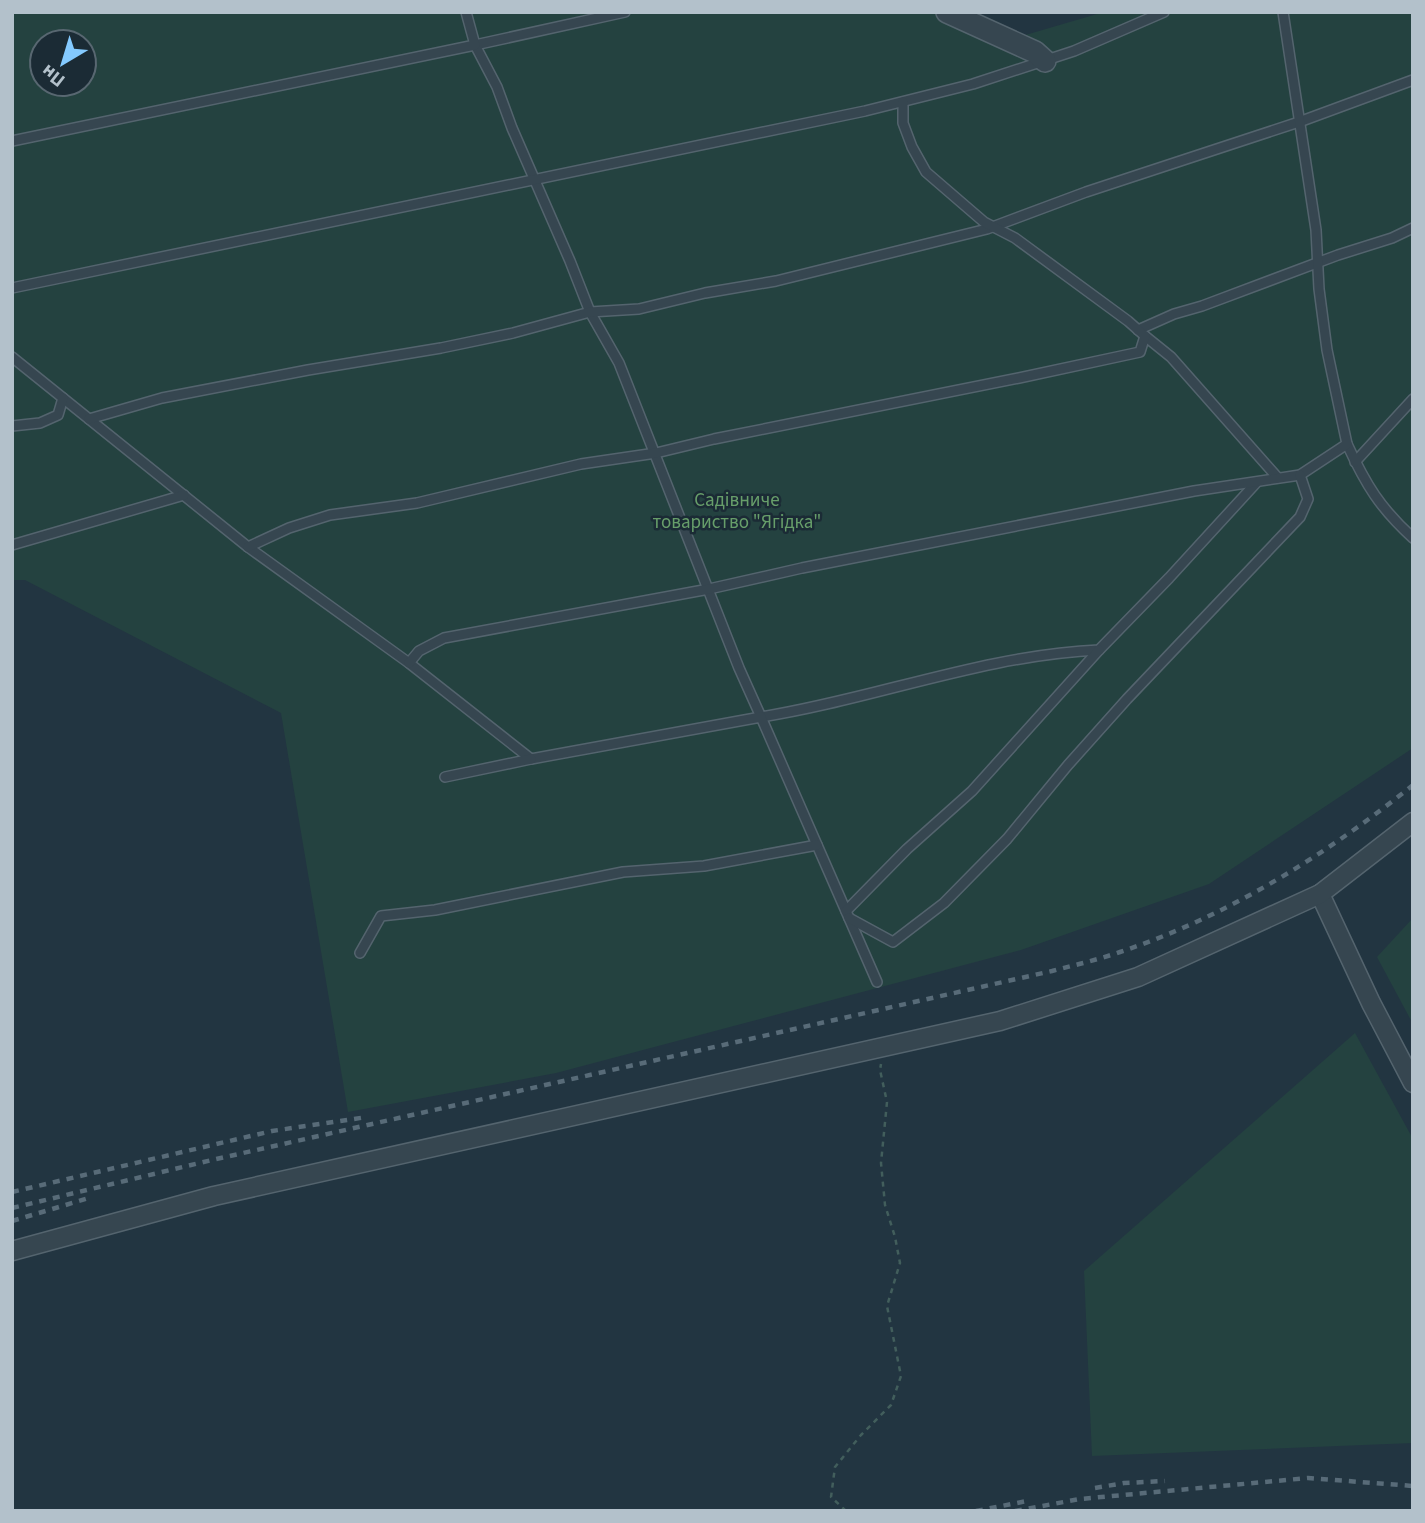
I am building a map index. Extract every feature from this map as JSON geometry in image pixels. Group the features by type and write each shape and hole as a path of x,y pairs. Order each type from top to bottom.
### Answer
{"street":[{"path":"947,12 1035,52 1045,61"},
{"path":"12,1251 214,1196 1000,1021 1138,978 1320,894 1413,822"},
{"path":"1320,894 1371,1003 1413,1083"}],"lane":[{"path":"466,12 475,45 497,87 590,312 619,363 761,717 877,982"},
{"path":"12,141 625,12"},
{"path":"12,288 903,102 973,84 1074,51 1164,12"},
{"path":"1283,12 1316,230 1319,289 1327,350 1348,444 1378,503 1413,538"},
{"path":"89,419 162,398 442,348 513,333 590,312 639,309 705,293 776,281 987,229 1086,192 1299,122 1413,80"},
{"path":"903,102 903,123 926,172 984,222 1016,238 1171,357 1278,478"},
{"path":"1141,333 1174,314 1338,255 1392,239 1413,228"},
{"path":"248,547 289,528 330,515 416,503 581,464 656,453 1140,352 1141,333"},
{"path":"12,358 248,547 409,663 531,760"},
{"path":"12,426 40,423 58,415 63,398"},
{"path":"1355,462 1413,399"},
{"path":"409,663 419,651 444,638 709,589 802,568 1194,491 1300,475 1348,444"},
{"path":"847,914 893,942 944,903 1007,839 1127,699 1300,517 1308,499 1300,475"},
{"path":"847,914 907,849 972,790 1256,482"},
{"path":"12,545 184,495"},
{"path":"444,778 812,709 984,667 1074,651 1099,650"},
{"path":"360,953 381,916 435,910 623,872 704,866 817,845"}],"path":[{"path":"846,1511 831,1497 835,1467 891,1405 901,1376 887,1306 900,1263 885,1205 881,1163 887,1102 880,1070 884,1046"}],"green space":[{"name":"Садівниче товариство \"Ягідка\"","path":"12,12 967,12 1015,38 1104,12 1413,12 1413,748 1209,884 1021,950 556,1073 348,1112 281,713 25,580 12,580"},
{"path":"1413,918 1413,1024 1377,957"},
{"path":"1355,1033 1413,1139 1413,1443 1092,1456 1084,1271"}],"railway":[{"path":"12,1208 212,1160 1103,958 1198,921 1274,882 1345,836 1413,785"},
{"path":"12,1192 272,1131 367,1117"},
{"path":"12,1221 89,1198"},
{"path":"1015,1511 1080,1499 1308,1478 1413,1486"},
{"path":"1095,1488 1165,1481"},
{"path":"976,1511 1027,1501"}]}
